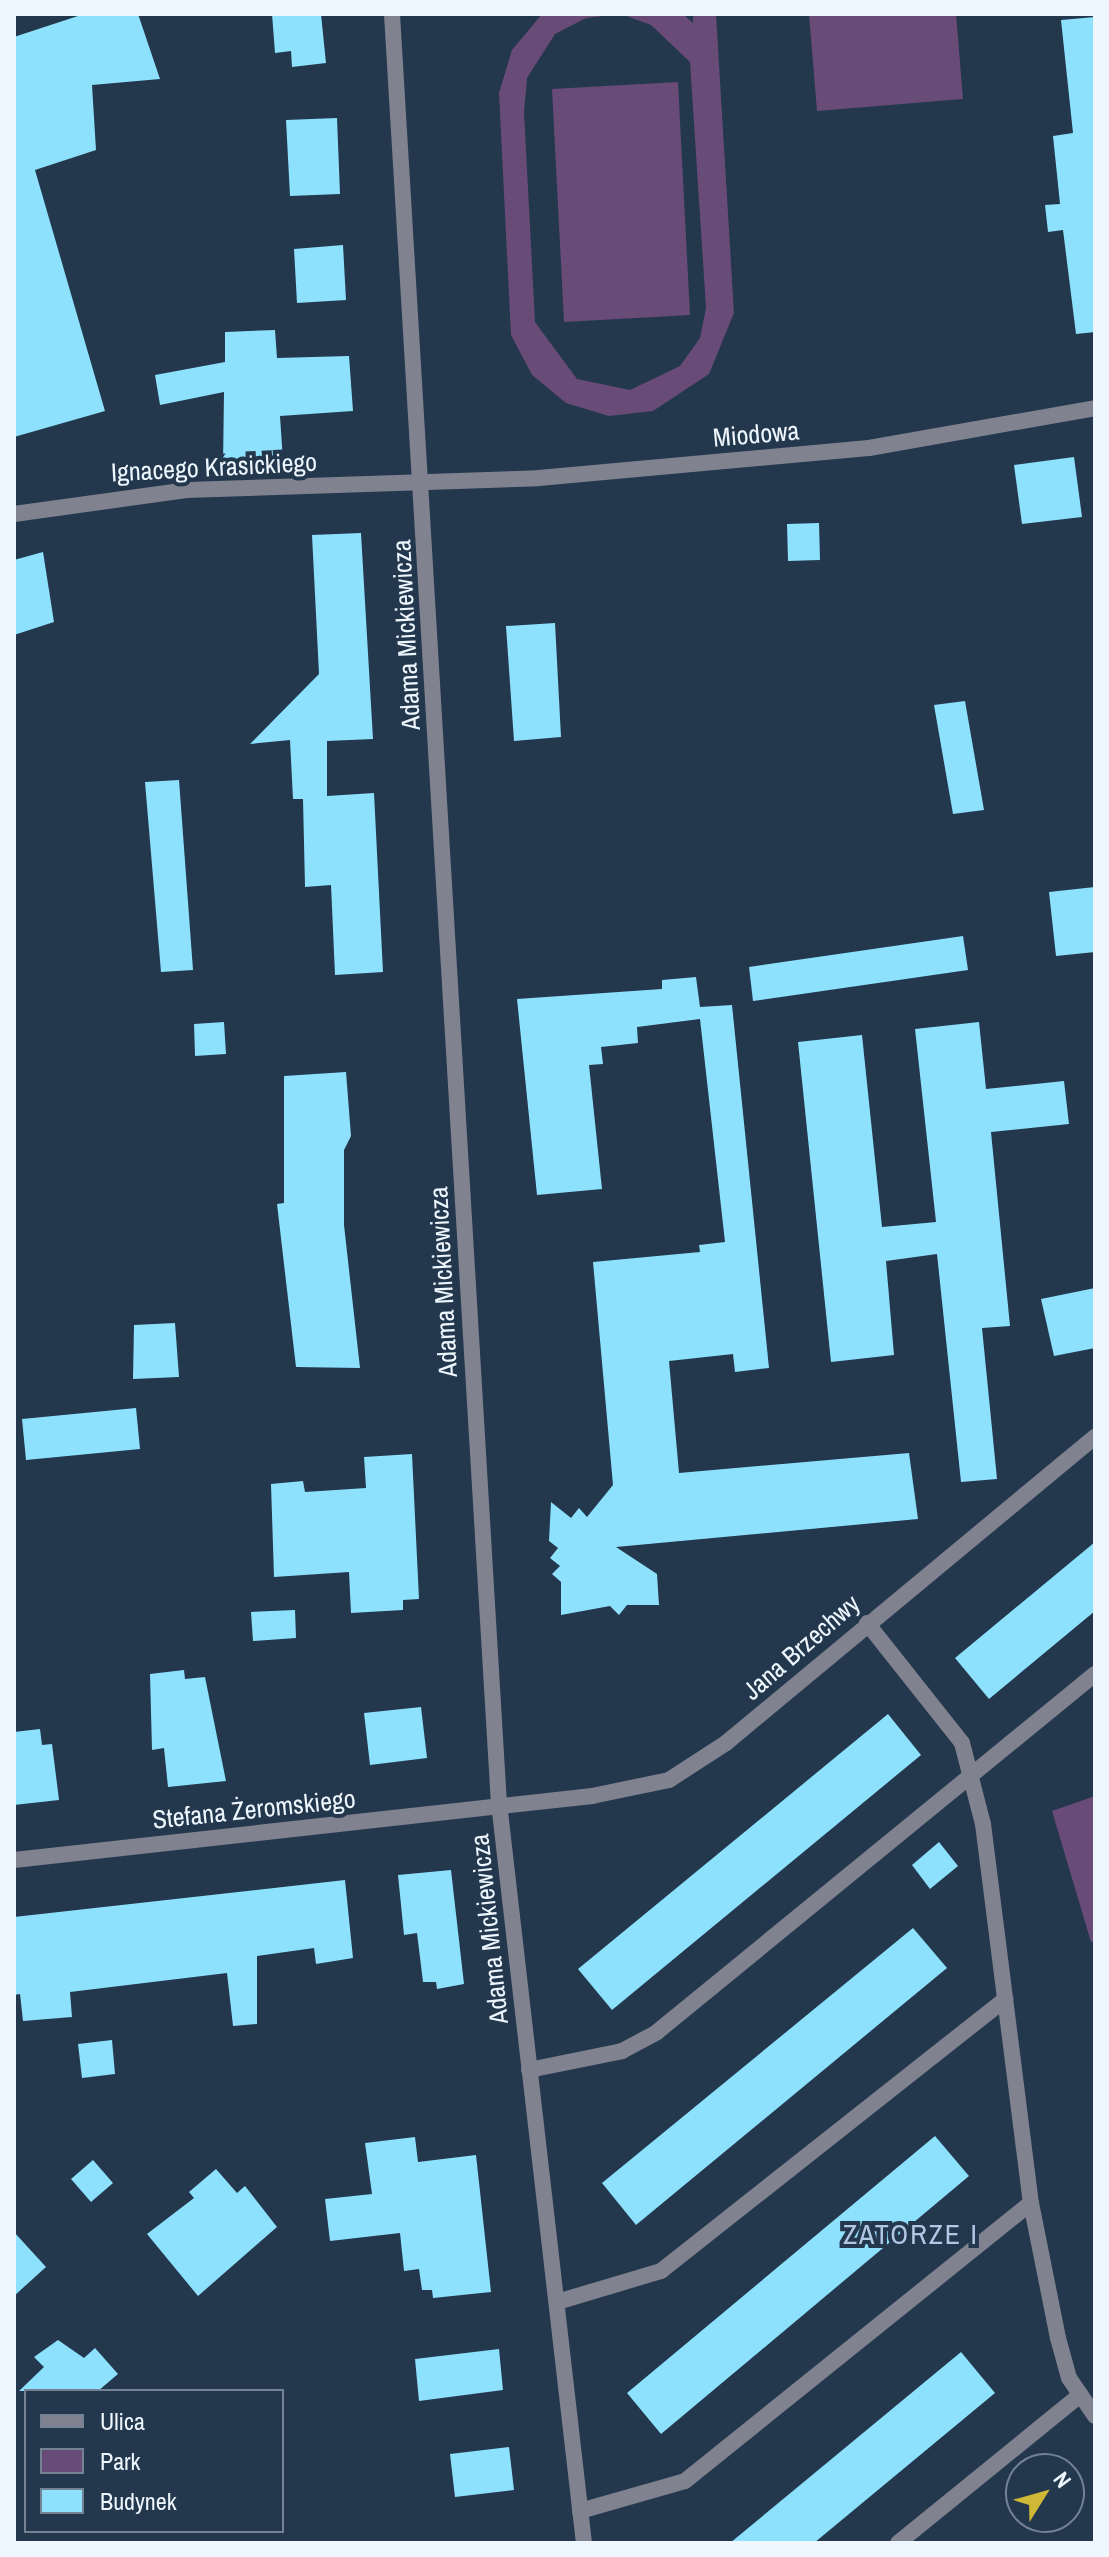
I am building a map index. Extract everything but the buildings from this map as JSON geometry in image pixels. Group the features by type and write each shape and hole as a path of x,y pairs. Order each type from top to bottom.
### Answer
{"street":[{"name":"Adama Mickiewicza","path":"392,14 499,1803 584,2543"},
{"name":"Miodowa","path":"418,482 869,448 1095,408"},
{"name":"Ignacego Krasickiego","path":"14,514 186,490 418,482"},
{"name":"Jana Brzechwy","path":"499,1803 669,1780 726,1743 1095,1437"},
{"path":"867,1623 952,1723 970,1775 1006,1999 1031,2203 1058,2338 1080,2395 1095,2416"},
{"path":"529,2070 622,2051 657,2032 1095,1674"},
{"name":"Stefana Żeromskiego","path":"14,1860 499,1803"},
{"path":"557,2302 661,2271 1006,1999"},
{"path":"580,2511 685,2481 1031,2203"},
{"path":"898,2543 1080,2395"}],"green space":[{"path":"542,14 621,14 683,14 693,23 693,14 716,14 734,313 709,374 653,411 609,416 566,403 532,375 511,335 499,93 512,50","holes":["621,14 651,25 690,62 706,308 700,338 680,366 630,390 577,379 535,322 524,112 527,78 555,34 586,18"]},
{"path":"809,14 956,14 963,99 817,111"},
{"path":"678,82 690,315 564,322 552,89"},
{"path":"1095,1796 1095,1940 1091,1942 1052,1811"}],"district":[{"name":"ZATORZE I","path":"911,2234"}]}
